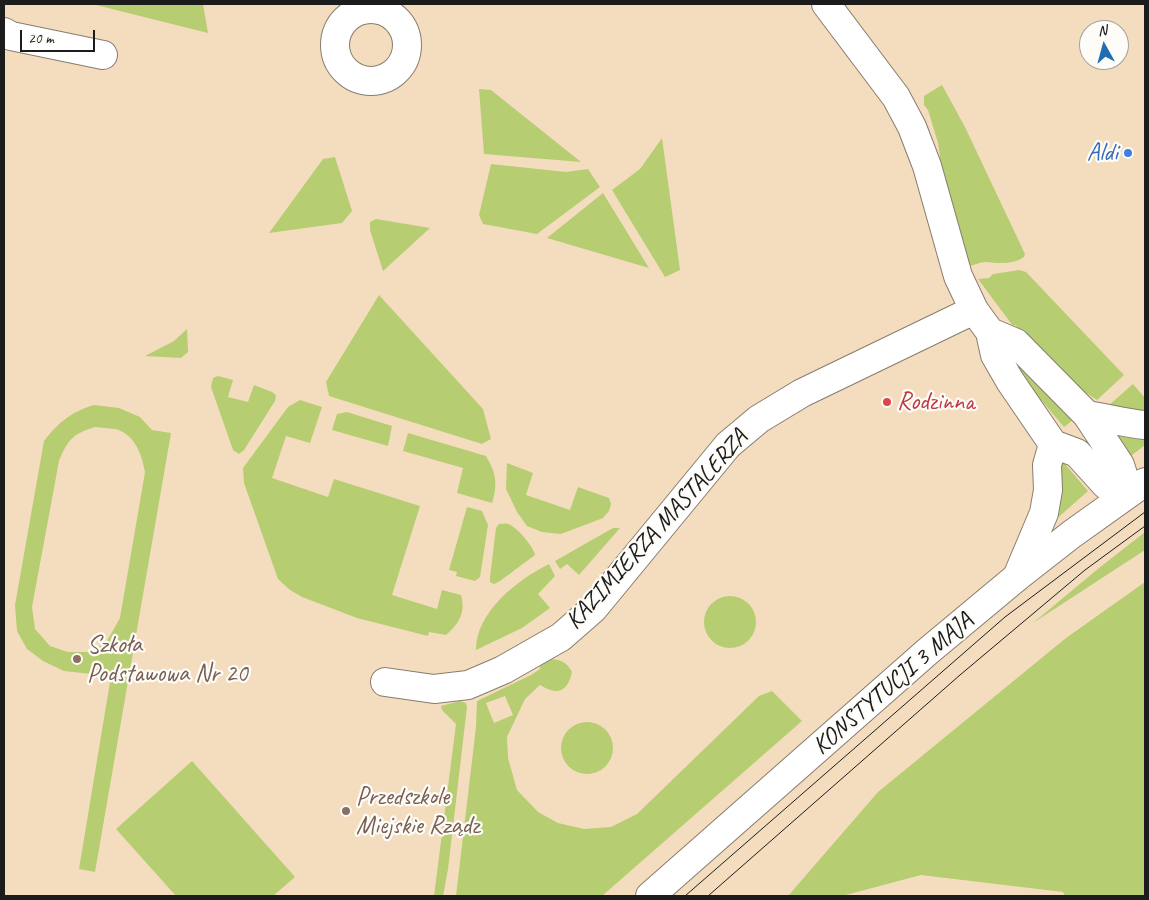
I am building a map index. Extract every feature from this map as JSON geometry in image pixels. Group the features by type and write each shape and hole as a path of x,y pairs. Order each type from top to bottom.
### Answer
{"street":[{"path":"826,4 896,97 912,127 927,166 958,276 974,310 990,332 995,356 1010,381 1053,444 1078,453 1106,485 1137,488"},
{"path":"4,32 20,38 103,55"},
{"name":"KAZIMIERZA MASTALERZA","path":"385,682 434,690 468,685 502,670 561,637 593,609 728,445 759,419 802,393 974,310"},
{"path":"990,332 1016,343 1087,415 1137,488"},
{"path":"1087,415 1108,418 1123,423 1145,425"},
{"path":"1017,577 1044,513 1048,490 1047,465 1053,444"},
{"name":"KONSTYTUCJI 3 MAJA","path":"650,896 927,652 1072,534 1137,488"}],"green space":[{"path":"203,4 208,33 96,5"},
{"path":"942,85 965,127 1025,254 1020,260 1005,263 983,262 970,266 954,227 943,178 938,143 928,110 924,105 924,96"},
{"path":"479,89 491,90 581,162 484,154"},
{"path":"662,138 680,270 665,277 612,190 640,169"},
{"path":"335,157 352,211 342,223 269,233 323,159"},
{"path":"491,164 566,172 588,169 600,187 537,234 483,224 479,215"},
{"path":"603,193 649,268 547,238"},
{"path":"376,219 430,228 383,271 370,230 370,222"},
{"path":"1019,270 1026,272 1124,375 1097,400 1064,375 1043,356 1015,325 1013,326 978,279 989,278 993,274"},
{"path":"379,295 483,409 491,439 482,444 329,396 326,382"},
{"path":"187,329 188,352 181,358 145,356 174,341"},
{"path":"1024,368 1073,420 1064,427 1019,374"},
{"path":"218,376 233,380 228,397 248,402 254,385 276,395 275,401 244,450 239,454 233,450 211,387 213,378"},
{"path":"1133,384 1145,398 1145,415 1108,406"},
{"path":"300,400 322,407 310,443 286,436 272,478 328,497 334,479 420,506 392,595 437,609 442,590 461,595 462,612 458,622 446,635 429,632 428,636 357,618 302,597 290,590 278,579 244,483 243,468 288,407"},
{"path":"94,405 119,408 140,417 152,430 171,433 95,872 79,869 111,676 64,671 43,661 27,649 17,631 15,605 44,441 66,418","holes":["95,427 115,429 128,435 139,452 145,472 120,618 107,641 92,652 68,652 50,646 35,629 32,607 59,461 65,447 72,438 81,432"]},
{"path":"347,412 392,426 388,446 332,430 337,414"},
{"path":"1103,424 1145,433 1145,445 1131,456 1127,456"},
{"path":"408,433 486,456 495,479 492,503 457,493 463,468 403,451"},
{"path":"1058,456 1088,491 1053,522"},
{"path":"507,463 533,473 526,495 570,510 578,487 609,498 611,504 609,511 603,518 561,534 542,532 527,526 517,512 506,489"},
{"path":"467,507 482,511 488,525 480,577 475,581 456,576 457,572 449,570"},
{"path":"499,524 507,524 520,533 528,542 535,555 494,584 490,582 490,577 496,528"},
{"path":"613,528 620,528 579,575 567,564 560,569 555,561"},
{"path":"1145,532 1145,550 1033,623 1099,568"},
{"path":"549,564 555,576 538,594 550,608 522,628 476,650 478,636 483,623 500,599 524,579"},
{"path":"1145,582 1145,896 1065,896 1063,892 921,875 842,896 788,896 878,792 1066,638"},
{"path":"725,596 735,596 749,603 756,617 756,627 749,641 735,648 725,648 715,644 708,637 704,627 704,617 708,607 715,600"},
{"path":"549,659 563,662 572,672 570,679 565,688 557,691 540,685 525,699 507,737 508,758 517,790 538,812 558,823 584,829 611,827 637,814 759,696 772,691 802,721 602,896 456,896 476,727 477,701 531,675 540,669 540,663","holes":["505,696 513,715 494,723 486,703"]},
{"path":"460,701 466,703 467,707 448,869 443,896 434,896 456,724 442,710 441,706"},
{"path":"587,722 597,724 605,730 611,738 613,748 611,758 605,766 597,772 587,774 577,772 569,766 563,758 561,748 563,738 569,730 577,724"},
{"path":"192,761 295,877 273,896 176,896 116,829"}],"tram line":[{"path":"685,896 1005,617 1145,512"},
{"path":"708,896 960,675 1085,570 1145,526"}],"place":[{"name":"Aldi","path":"1128,153"},
{"name":"Rodzinna","path":"887,402"},
{"name":"Szkoła Podstawowa Nr 20","path":"77,659"},
{"name":"Przedszkole Miejskie Rządz","path":"346,811"}]}
